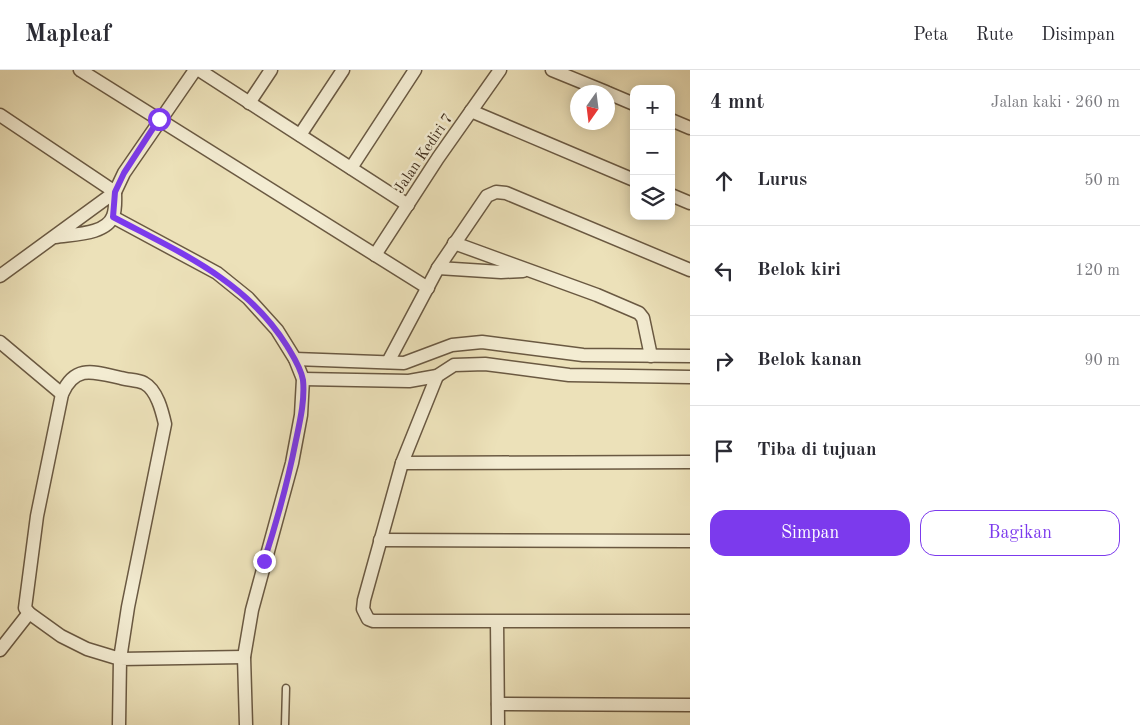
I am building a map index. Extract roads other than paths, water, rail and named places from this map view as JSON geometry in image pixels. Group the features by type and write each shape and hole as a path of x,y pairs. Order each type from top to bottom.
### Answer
{"street":[{"path":"80,70 428,288"},
{"path":"55,237 84,233 107,226 113,217 115,192 124,173 194,70"},
{"path":"198,70 408,205"},
{"path":"249,103 271,70"},
{"path":"300,135 343,70"},
{"path":"352,168 415,70"},
{"name":"Jalan Kediri 7","path":"375,255 500,70"},
{"path":"552,70 588,85"},
{"path":"615,96 630,102"},
{"path":"471,111 630,178"},
{"path":"0,115 115,192"},
{"path":"675,122 690,128"},
{"path":"0,276 115,192"},
{"path":"388,362 438,268 487,196 496,192 506,193 690,270"},
{"path":"675,197 690,203"},
{"path":"113,217 217,273 248,298 271,324 295,359 303,379 301,415 292,463 254,602 244,657 246,725"},
{"path":"454,243 597,295 639,313 643,318 650,356"},
{"path":"438,268 501,272 527,271"},
{"path":"0,342 62,394"},
{"path":"295,359 404,363 452,345 482,342 582,356 690,356"},
{"path":"303,379 409,381 438,376 454,365 485,364 569,375 690,377"},
{"path":"119,725 120,659 128,607 165,424 162,409 144,384 89,371 76,375 67,382 62,394 37,516 25,608 61,636 87,649 120,659 244,657"},
{"path":"438,376 402,463 364,600 363,609 368,619 373,621 497,622 690,621"},
{"path":"402,463 690,462"},
{"path":"380,540 690,541"},
{"path":"0,650 29,613"},
{"path":"497,622 498,725"},
{"path":"498,704 690,705"}],"lane":[{"path":"285,725 286,688"}]}
